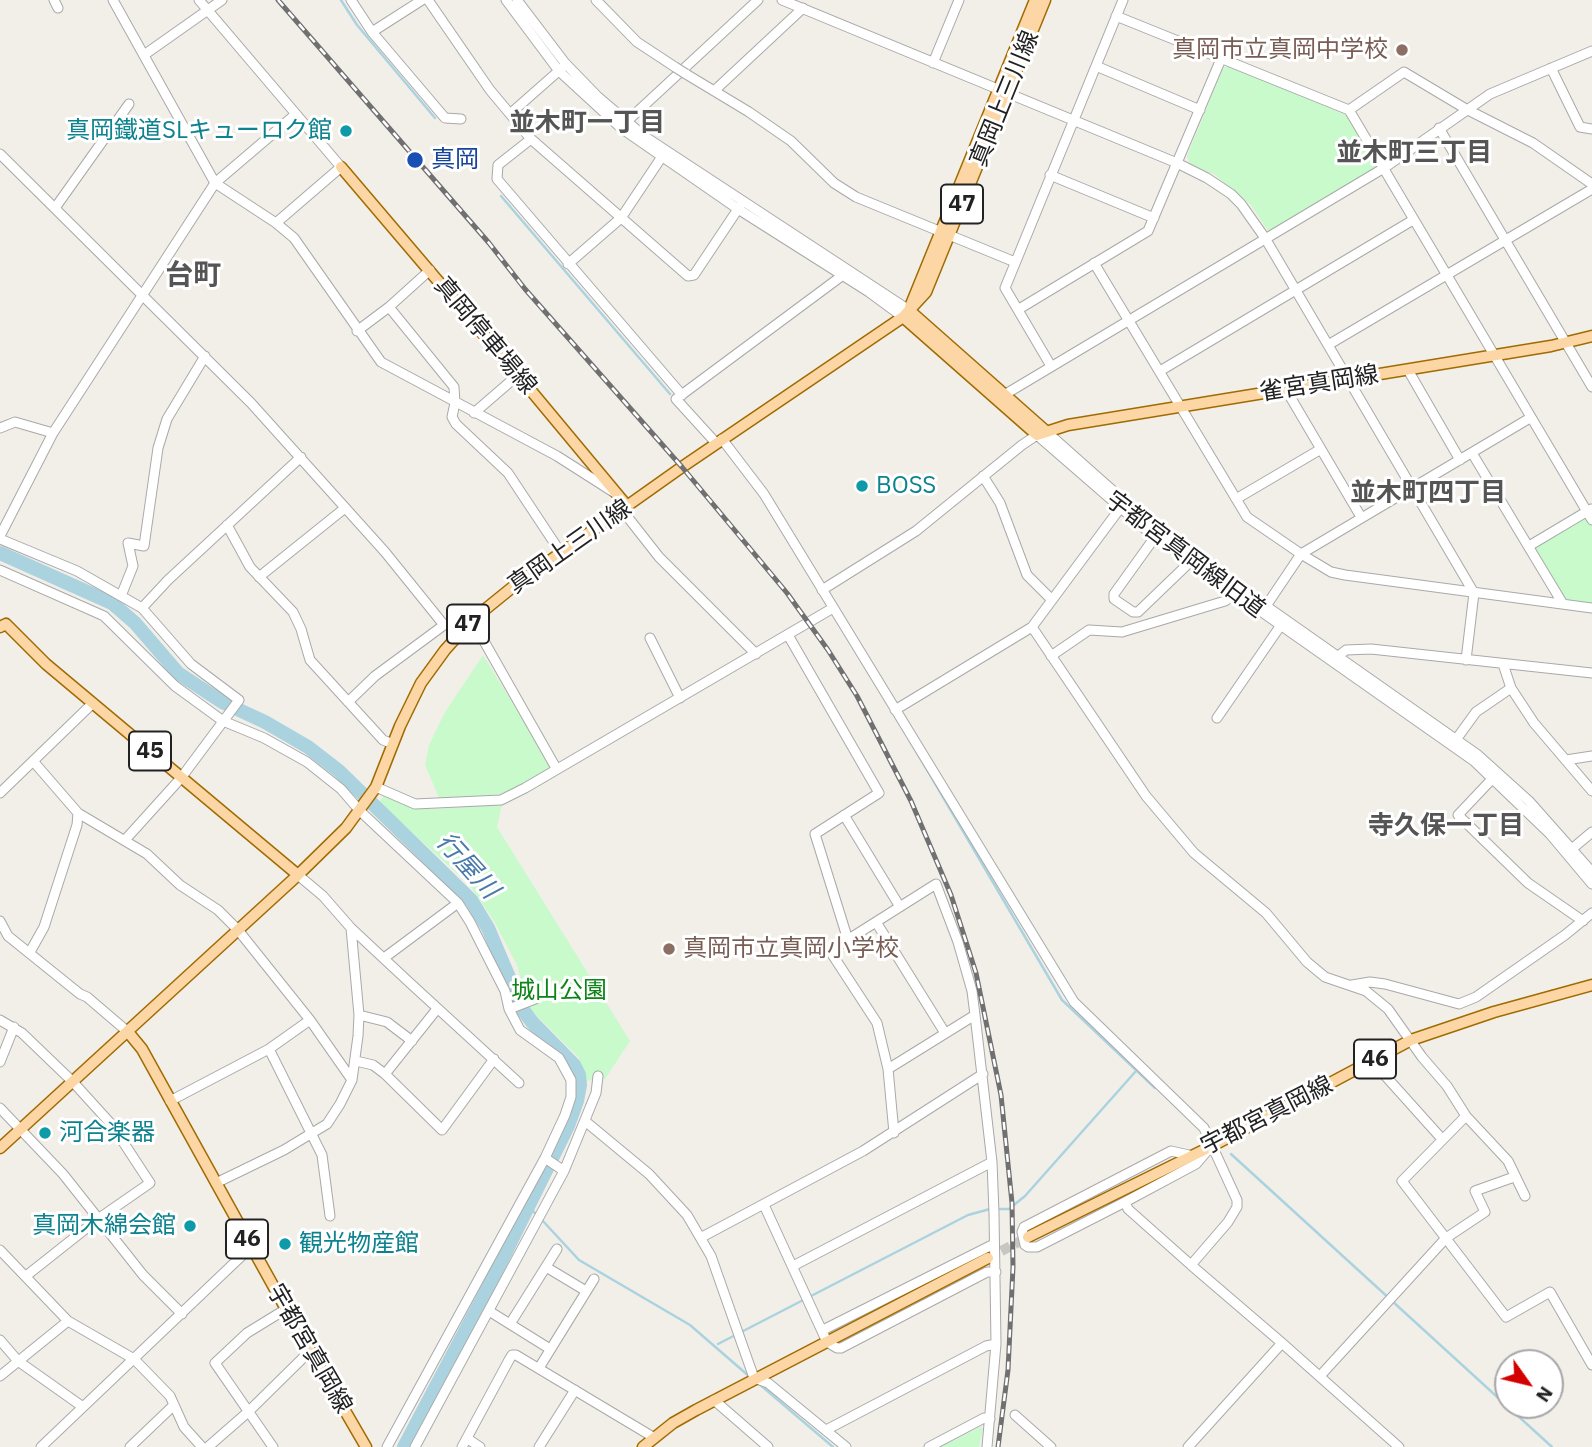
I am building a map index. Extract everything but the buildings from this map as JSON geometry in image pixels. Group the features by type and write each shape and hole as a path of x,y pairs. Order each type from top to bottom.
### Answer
{"main road":[{"name":"真岡上三川線","path":"0,1148 298,875 362,808 374,790 421,683 445,650 472,620 496,599 627,506 906,313 944,233 1002,92 1035,0"},
{"name":"真岡上三川線","path":"1002,92 1045,0"},
{"name":"真岡停車場線","path":"341,167 627,506"},
{"path":"906,313 1004,395 1042,434"},
{"path":"906,313 1042,434"},
{"name":"雀宮真岡線","path":"1042,434 1068,425 1408,370 1566,343 1592,336"},
{"name":"45","path":"2,623 46,664 298,875"},
{"name":"宇都宮真岡線","path":"1028,1237 1189,1155 1212,1146 1412,1040 1494,1012 1592,985"},
{"name":"宇都宮真岡線","path":"128,1032 138,1043 366,1447"},
{"path":"643,1447 653,1437 825,1336 988,1258"}],"street":[{"path":"113,0 215,183 276,223 293,239 381,362 557,456 616,494"},
{"path":"199,0 341,167 276,223"},
{"path":"144,55 222,0"},
{"path":"351,0 372,32 444,118 461,119"},
{"path":"372,32 422,0"},
{"path":"428,0 491,90 531,139 688,276 694,275 740,206"},
{"path":"506,0 562,67 624,125 664,155 843,275 906,313"},
{"path":"517,0 562,67"},
{"path":"596,0 637,42 791,141 834,183 856,197 1015,262"},
{"path":"624,125 758,0"},
{"path":"782,0 1177,163 1208,178 1231,194 1265,238 1474,593 1466,660"},
{"path":"1051,366 1005,288 1123,0"},
{"path":"933,63 957,1"},
{"path":"714,91 803,8"},
{"path":"1116,16 1349,110 1530,418 1590,514 1529,546"},
{"path":"1004,395 1384,168 1490,94 1592,51"},
{"path":"1019,309 1148,231 1221,59"},
{"path":"1096,66 1200,110"},
{"path":"510,113 562,67"},
{"path":"1552,68 1580,127 1591,127"},
{"path":"1328,345 1592,186 1533,143 1466,109 1404,72 1349,110"},
{"path":"55,208 129,104"},
{"path":"125,840 181,778 239,700 191,664 142,608 77,571 0,538 53,433 215,183 296,114"},
{"path":"1439,128 1592,387"},
{"path":"531,139 498,165 497,178 682,395"},
{"path":"0,155 205,356 301,457 385,552 444,625 375,676 348,702"},
{"path":"568,264 621,218 664,155"},
{"path":"1051,175 1154,218"},
{"path":"740,206 879,288 906,313"},
{"path":"1160,371 1413,220"},
{"path":"1094,263 1247,517 1331,572 1592,608"},
{"path":"357,331 389,307 430,270"},
{"path":"843,275 676,398 719,441 764,494 1074,1002 1204,1128 1237,1200 1237,1207 1228,1222 1191,1265"},
{"path":"389,307 454,387 452,417 456,425 508,473 561,553"},
{"path":"121,596 133,566 128,543 144,546 158,448 167,419 205,356"},
{"path":"1408,370 1460,460"},
{"path":"474,413 519,375"},
{"path":"1285,388 1361,517"},
{"path":"1266,606 1301,554 1530,418"},
{"path":"0,428 15,422 53,433"},
{"path":"822,590 916,531 983,475 1042,434"},
{"name":"宇都宮真岡線旧道","path":"1042,434 1155,537 1281,625 1336,658"},
{"path":"1236,499 1321,449"},
{"path":"1472,453 1563,604"},
{"path":"142,608 168,580 301,457"},
{"path":"983,475 1000,503 1027,575 1052,600"},
{"path":"627,506 626,515 660,557 755,654"},
{"path":"895,710 1032,627 1122,506"},
{"name":"宇都宮真岡線旧道","path":"1122,506 1336,658"},
{"path":"259,578 345,508"},
{"path":"228,526 250,567 293,612 310,660 383,740 393,744"},
{"path":"1155,537 1114,594 1114,599 1133,612 1138,612 1190,562"},
{"path":"0,570 104,615 175,686 224,720 307,762 341,789 458,903 471,922 505,991 509,1009 520,1030 559,1059 570,1080 571,1097 545,1158 387,1447"},
{"path":"1051,656 1089,630 1122,632 1226,601 1236,594"},
{"path":"374,790 415,804 501,800 833,608"},
{"path":"472,620 556,768"},
{"path":"1217,718 1281,625"},
{"path":"1032,627 1146,796 1194,853 1265,913 1307,962 1325,977 1366,991 1388,1009 1447,1086 1466,1116 1508,1161 1525,1196"},
{"path":"788,635 879,793 815,834 848,940"},
{"path":"650,638 680,698"},
{"path":"1592,673 1360,648 1346,650 1336,658 1509,782 1573,848 1592,872"},
{"path":"1503,664 1511,688 1534,723 1592,791"},
{"path":"1454,741 1476,712 1511,688"},
{"path":"0,793 93,703"},
{"path":"1454,741 1550,834 1592,884"},
{"path":"1566,760 1592,756"},
{"path":"33,761 78,813 147,854 180,885 213,905 238,930 310,1020 352,1080"},
{"path":"1493,778 1458,815 1528,883 1583,921"},
{"path":"30,953 44,927 77,825 78,813"},
{"path":"844,815 900,907"},
{"path":"1573,848 1592,832"},
{"path":"298,875 437,1009 519,1083"},
{"path":"894,1133 888,1069 877,1023 830,951 936,884 958,942 972,991 992,1162 996,1343 987,1447"},
{"path":"384,958 458,903"},
{"path":"1350,985 1370,982 1385,984 1459,1004 1476,997 1592,913"},
{"path":"0,921 8,936 128,1032"},
{"path":"876,922 945,1033"},
{"path":"216,1183 284,1150 327,1124 352,1080 359,1015 351,928"},
{"path":"0,947 8,936"},
{"path":"509,1009 535,999"},
{"path":"385,1074 437,1009"},
{"path":"359,1015 387,1022 412,1041"},
{"path":"888,1069 975,1015"},
{"path":"0,1020 14,1027 73,1082 119,1133 150,1183 98,1219 26,1276"},
{"path":"170,1101 269,1049 310,1020"},
{"path":"0,1062 14,1027"},
{"path":"269,1049 322,1155 330,1216"},
{"path":"356,1060 373,1065 385,1074 442,1129 494,1059"},
{"path":"1372,1061 1442,1139"},
{"path":"702,1237 894,1133 983,1074"},
{"path":"415,1447 564,1171 596,1093 598,1076"},
{"path":"0,1108 63,1174 143,1275 181,1314"},
{"path":"1466,1116 1402,1181 1506,1317 1550,1292 1592,1366"},
{"path":"585,1121 669,1193 702,1237 720,1278 754,1378 768,1383 846,1447"},
{"path":"1189,1155 1171,1152 1024,1227 1022,1232 1025,1245 1037,1247 1125,1202 1196,1164 1212,1146"},
{"path":"545,1158 564,1171"},
{"path":"793,1266 992,1162"},
{"path":"1320,1377 1446,1238 1485,1213 1475,1191 1514,1177"},
{"path":"1125,1202 1128,1209 1399,1447"},
{"path":"764,1205 825,1336 841,1348 987,1272 996,1272"},
{"path":"825,1336 994,1244"},
{"path":"41,1447 251,1247"},
{"path":"510,1324 557,1249"},
{"path":"0,1250 68,1321 134,1359 170,1396 184,1427 202,1447"},
{"path":"546,1267 586,1291"},
{"path":"539,1368 594,1279"},
{"path":"273,1447 215,1363 247,1333 286,1309"},
{"path":"489,1311 551,1349"},
{"path":"0,1376 68,1321"},
{"path":"0,1340 18,1361 83,1407"},
{"path":"826,1430 996,1343"},
{"path":"1188,1447 1282,1343"},
{"path":"208,1447 310,1351"},
{"path":"480,1447 465,1443 512,1355 539,1368 653,1437"},
{"path":"539,1447 575,1390"},
{"path":"714,1400 763,1445"},
{"path":"130,1447 174,1405"},
{"path":"1015,1415 1051,1447"},
{"path":"929,1447 984,1418 990,1419"}],"green space":[{"path":"1230,66 1348,116 1377,163 1375,169 1270,234 1251,205 1214,174 1190,165 1187,156 1223,68"},
{"path":"1587,512 1592,520 1592,608 1563,604 1529,546"},
{"path":"483,655 549,762 549,769 500,794 440,800 425,765 429,745 445,712"},
{"name":"城山公園","path":"384,795 413,808 502,804 497,827 630,1041 605,1079 582,1081 579,1058 529,1008 517,965 494,921 469,884 379,803"},
{"path":"980,1427 983,1428 979,1447 941,1447"}],"waterway":[{"path":"341,0 357,25 435,118"},
{"path":"501,196 670,394"},
{"name":"行屋川","path":"0,553 112,603 135,623 178,673 222,702 265,722 308,747 339,771 471,900 488,928 523,1010 574,1065 579,1075 577,1101 568,1126 488,1288 404,1447"},
{"path":"909,739 1062,1000 1155,1088"},
{"path":"997,1209 1009,1209 1025,1196 1136,1071"},
{"path":"1231,1154 1552,1447"},
{"path":"529,1207 537,1215"},
{"path":"718,1344 968,1215 990,1209"},
{"path":"542,1220 579,1260 690,1325 750,1377"},
{"path":"758,1383 833,1447"}],"tunnel":[{"path":"988,1258 1028,1237"}],"railway":[{"path":"278,0 489,243 525,289 682,467 787,593 857,696 911,801 951,895 976,973 1001,1095 1012,1203 1013,1267 1008,1370 998,1447"}],"place":[{"name":"真岡市立真岡中学校","path":"1402,50"},
{"name":"真岡鐵道SLキューロク館","path":"346,131"},
{"name":"真岡","path":"415,160"},
{"name":"BOSS","path":"862,486"},
{"name":"真岡市立真岡小学校","path":"669,949"},
{"name":"河合楽器","path":"45,1133"},
{"name":"真岡木綿会館","path":"190,1226"},
{"name":"観光物産館","path":"285,1244"}],"district":[{"name":"並木町一丁目","path":"587,123"},
{"name":"並木町三丁目","path":"1414,153"},
{"name":"台町","path":"193,276"},
{"name":"並木町四丁目","path":"1428,493"},
{"name":"寺久保一丁目","path":"1446,826"}]}
